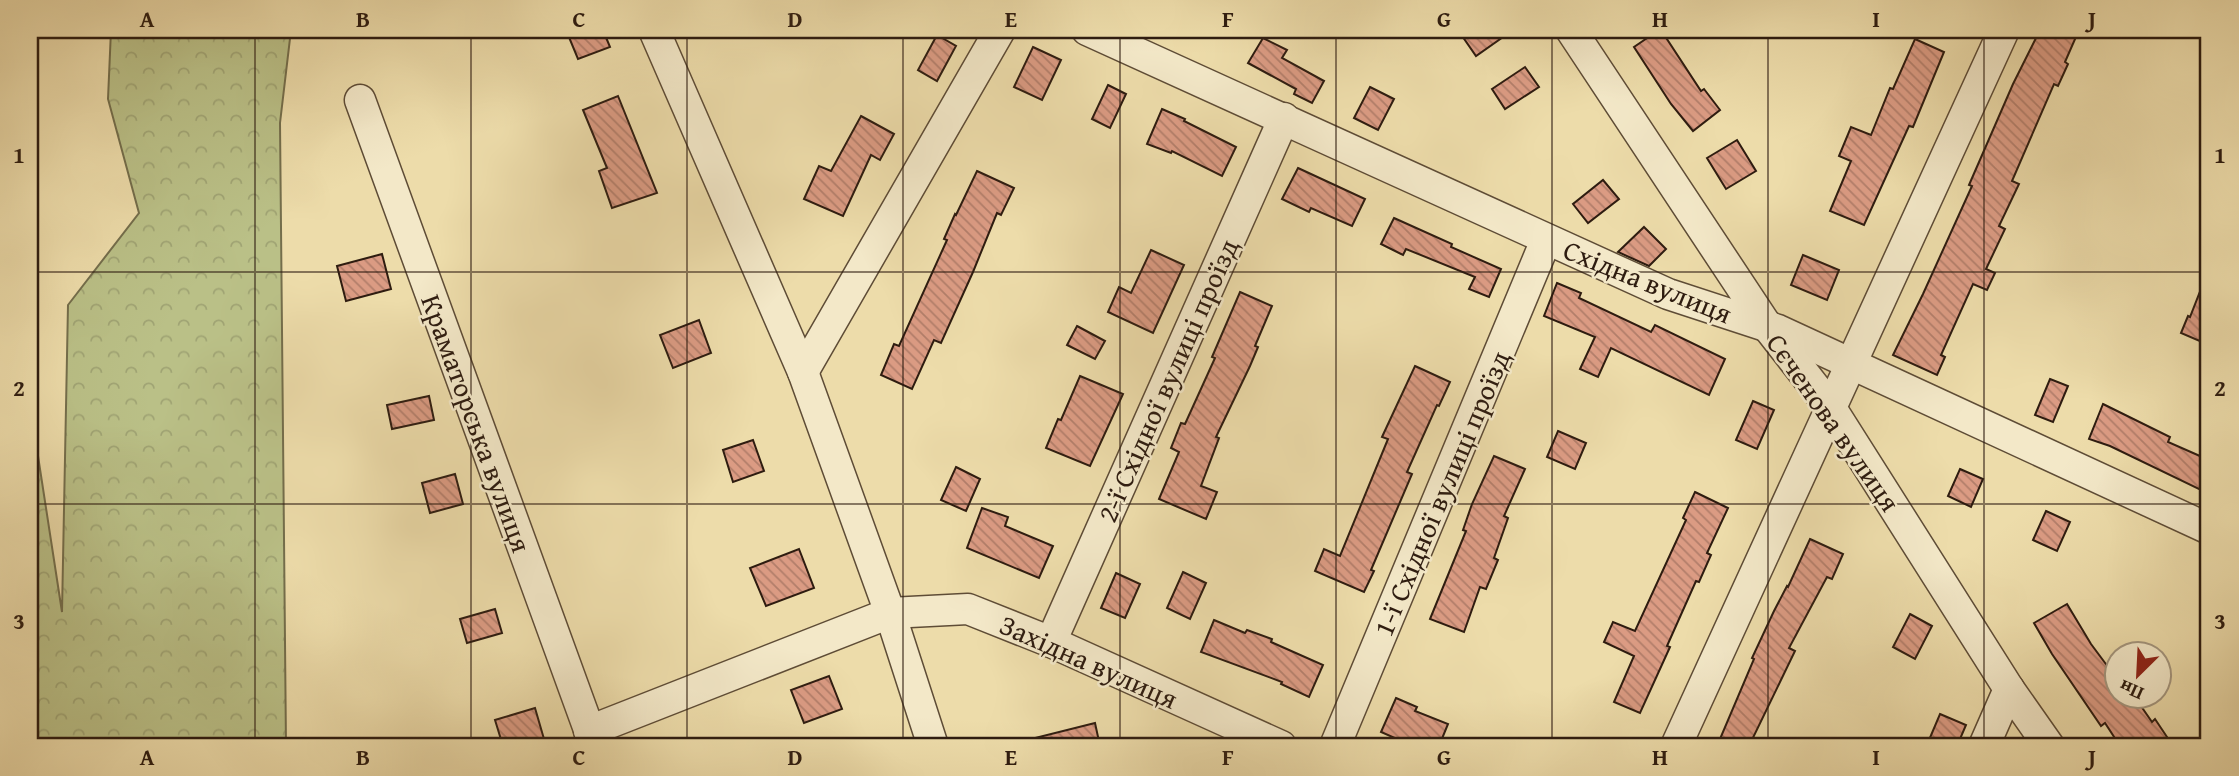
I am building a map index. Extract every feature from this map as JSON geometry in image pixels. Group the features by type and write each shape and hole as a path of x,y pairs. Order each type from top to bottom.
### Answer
{"street":[{"path":"654,30 803,372 890,613 933,746"},
{"path":"803,372 1000,30"},
{"name":"Східна вулиця","path":"1087,30 1668,294 1767,326 2209,529"},
{"name":"Сєченова вулиця","path":"1571,30 1767,326 1831,408 2049,746"},
{"path":"1676,746 2004,30"},
{"name":"Краматорська вулиця","path":"360,100 592,739"},
{"name":"2-ї Східної вулиці проїзд","path":"1051,642 1284,118"},
{"name":"1-ї Східної вулиці проїзд","path":"1335,746 1546,240"},
{"name":"Західна вулиця","path":"592,739 890,613 968,609 1051,642 1281,746"},
{"path":"1984,746 2010,689"}],"green space":[{"path":"111,30 291,30 280,123 286,746 30,746 30,404 62,612 68,305 139,213 108,99"}],"building":[{"path":"566,30 603,30 610,47 578,59"},
{"path":"1458,30 1513,30 1476,56"},
{"path":"1659,30 1701,91 1704,89 1720,110 1693,131 1671,104 1634,47"},
{"path":"2040,30 2079,30 2065,62 2068,64 2058,86 2054,84 2012,181 2019,184 1999,226 2005,229 1986,269 1995,273 1987,290 1973,284 1941,355 1945,357 1937,375 1893,355 1972,186 1969,185 2013,84"},
{"path":"937,35 956,46 937,81 918,70"},
{"path":"1263,38 1287,50 1282,58 1324,81 1312,103 1294,94 1296,89 1248,63"},
{"path":"1915,39 1944,52 1913,127 1909,126 1864,225 1830,211 1851,161 1839,156 1851,127 1871,135 1890,88 1893,89"},
{"path":"1033,47 1061,60 1042,100 1014,87"},
{"path":"1525,67 1539,87 1505,109 1492,89"},
{"path":"1108,85 1126,94 1110,128 1092,119"},
{"path":"1370,87 1394,99 1378,130 1354,118"},
{"path":"618,96 657,193 612,208 599,171 607,168 583,110"},
{"path":"1162,109 1236,147 1222,176 1172,151 1171,153 1147,144"},
{"path":"861,116 894,134 880,160 871,155 843,216 804,199 819,166 831,171"},
{"path":"1737,140 1756,171 1726,189 1707,158"},
{"path":"1298,168 1365,199 1352,226 1311,208 1309,212 1282,199"},
{"path":"977,171 1014,188 1001,215 997,213 941,343 934,340 912,389 881,375 894,344 899,346 947,240 944,239 955,214"},
{"path":"1603,180 1619,199 1588,223 1573,204"},
{"path":"1394,218 1501,269 1489,297 1469,289 1475,277 1406,249 1403,255 1381,244"},
{"path":"1644,227 1666,249 1649,266 1618,252"},
{"path":"1151,250 1184,265 1153,333 1108,312 1119,287 1131,293"},
{"path":"382,254 391,289 346,301 337,266"},
{"path":"1803,255 1839,270 1827,300 1791,285"},
{"path":"2209,271 2209,345 2181,333"},
{"path":"1557,283 1581,293 1579,298 1651,332 1655,325 1725,359 1709,395 1611,348 1598,377 1580,369 1595,337 1544,316"},
{"path":"1240,292 1272,306 1255,346 1258,347 1250,366 1216,437 1219,438 1201,486 1217,492 1206,519 1159,499 1179,452 1171,448 1215,358 1212,357"},
{"path":"699,320 711,353 673,368 660,335"},
{"path":"1077,326 1105,341 1095,359 1067,345"},
{"path":"1415,366 1450,382 1407,472 1412,474 1364,592 1315,571 1324,549 1340,556 1388,439 1382,437"},
{"path":"1080,376 1123,394 1090,466 1046,448"},
{"path":"2050,379 2068,386 2053,422 2035,415"},
{"path":"429,396 434,420 392,429 387,405"},
{"path":"1753,401 1774,410 1757,449 1736,440"},
{"path":"2103,404 2170,437 2168,442 2209,460 2209,477 2203,491 2110,446 2089,439"},
{"path":"1558,431 1586,443 1575,469 1547,457"},
{"path":"753,440 764,471 733,482 723,450"},
{"path":"1494,456 1525,469 1504,516 1508,518 1494,558 1498,560 1486,589 1480,587 1464,632 1430,619 1466,531 1463,530 1472,504"},
{"path":"956,467 980,479 966,511 941,500"},
{"path":"1960,469 1983,479 1971,507 1948,496"},
{"path":"455,474 463,504 430,513 422,483"},
{"path":"1695,492 1728,508 1707,553 1711,555 1699,582 1696,581 1640,713 1614,702 1634,656 1604,642 1613,622 1635,631 1686,520 1683,518"},
{"path":"982,508 1008,517 1005,526 1053,546 1039,578 967,548"},
{"path":"2046,511 2070,522 2057,551 2033,540"},
{"path":"1810,539 1843,554 1832,579 1827,577 1789,648 1795,651 1749,746 1717,746 1754,659 1752,658"},
{"path":"799,549 814,588 766,606 750,568"},
{"path":"1183,572 1206,583 1190,619 1167,608"},
{"path":"1116,573 1140,584 1125,618 1101,608"},
{"path":"2067,604 2102,659 2102,710 2144,710 2152,722 2155,719 2173,746 2120,746 2105,723 2101,726 2034,623"},
{"path":"495,609 502,633 467,643 460,619"},
{"path":"1910,614 1932,626 1915,659 1893,647"},
{"path":"1214,620 1245,633 1247,630 1272,639 1271,642 1323,665 1309,697 1281,684 1282,682 1201,652"},
{"path":"829,676 842,709 804,723 791,690"},
{"path":"1396,698 1417,707 1415,711 1448,724 1439,746 1413,746 1381,732"},
{"path":"535,708 544,739 519,746 503,746 495,720"},
{"path":"1940,714 1966,725 1957,746 1943,746 1929,740"},
{"path":"1095,723 1100,746 1031,746 1031,739"}]}
